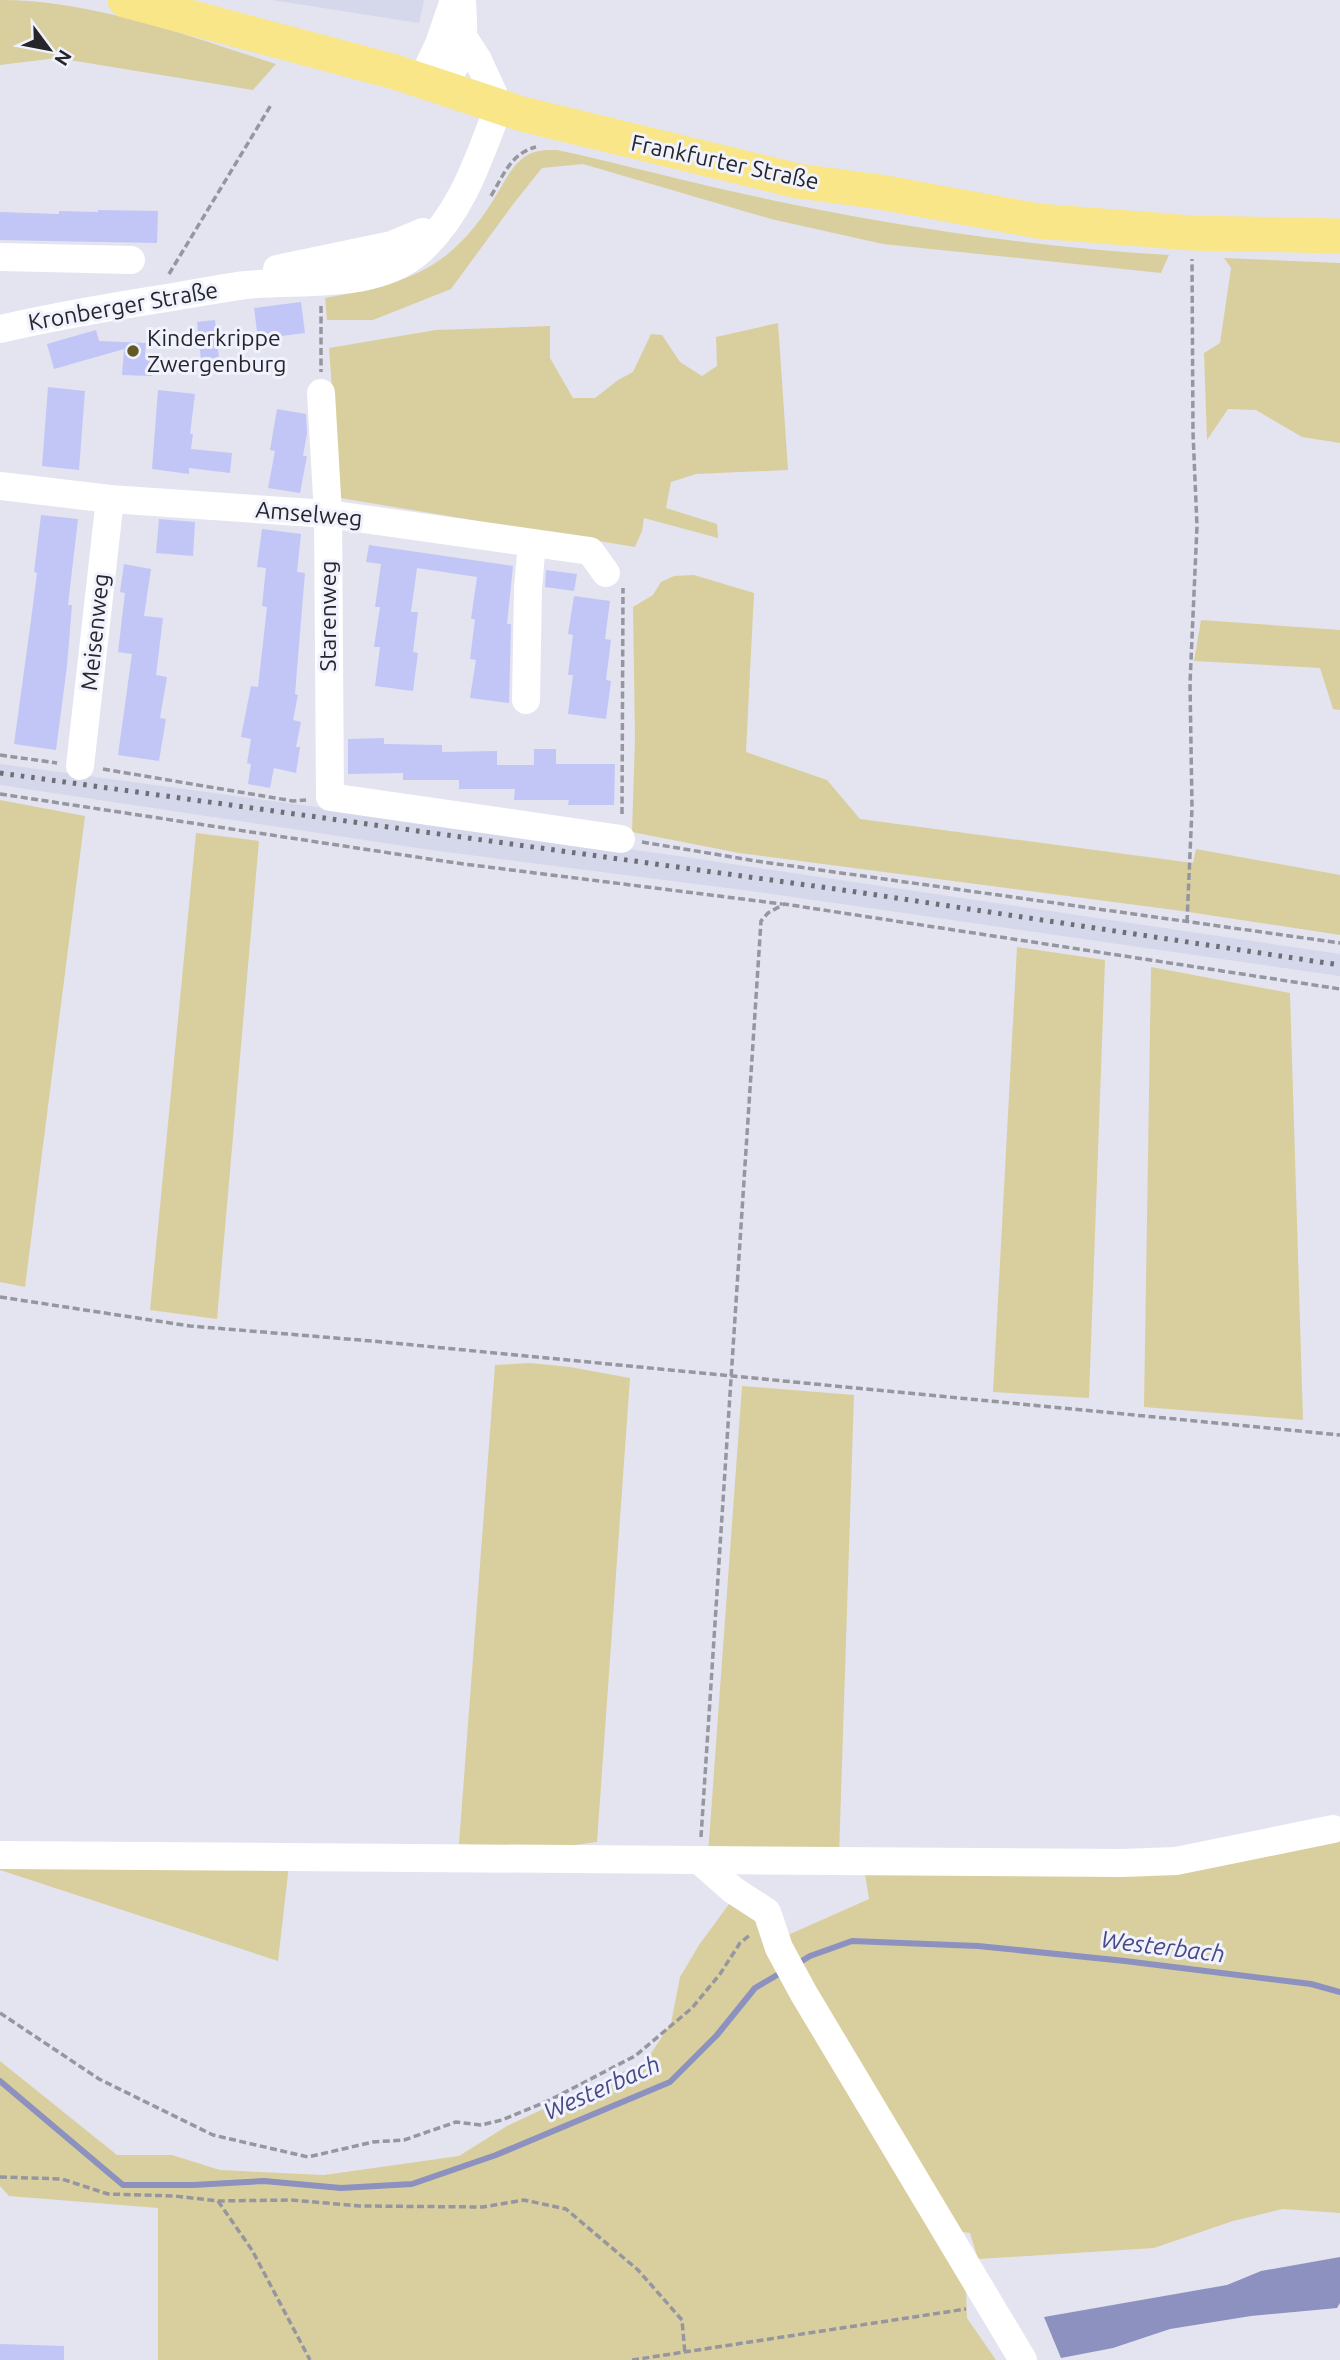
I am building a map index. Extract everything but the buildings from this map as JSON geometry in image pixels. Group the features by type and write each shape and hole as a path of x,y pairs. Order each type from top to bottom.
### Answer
{"main road":[{"name":"Frankfurter Straße","path":"125,0 422,80 522,114 798,181 880,192 1038,221 1192,233 1340,236"}],"street":[{"path":"422,80 439,44 454,0"},
{"path":"422,80 448,76 456,66 462,53 462,0"},
{"path":"463,37 478,60 499,106"},
{"name":"Kronberger Straße","path":"0,329 80,311 247,285 325,281 383,270 420,250 451,215 469,183 499,106"},
{"name":"Kronberger Straße","path":"0,257 131,260"},
{"name":"Starenweg","path":"321,393 328,514 330,797"},
{"name":"Amselweg","path":"0,486 110,499 328,514 590,551 606,573"},
{"name":"Meisenweg","path":"80,766 110,499"},
{"path":"526,700 528,588 532,543"},
{"path":"330,797 621,839"},
{"path":"0,1855 1176,1861 1334,1829"},
{"path":"699,1860 733,1890 767,1912 779,1948 804,1994 1023,2360"}],"path":[{"path":"159,299 172,267 271,105"},
{"path":"487,201 507,167 522,150 545,145"},
{"path":"1186,922 1192,808 1190,683 1197,526 1193,433 1192,233"},
{"path":"321,306 321,393"},
{"path":"606,573 624,588 621,839 756,861 1340,943"},
{"path":"0,755 293,801 330,797"},
{"path":"0,794 456,863 784,904 1340,989"},
{"path":"699,1860 761,921 768,913 784,904"},
{"path":"0,1297 190,1326 732,1375 1340,1435"},
{"path":"0,2013 99,2079 213,2135 308,2157 373,2143 404,2140 456,2122 481,2125 502,2120 635,2056 692,2008 720,1974 740,1943 769,1919"},
{"path":"0,2178 62,2179 107,2194 218,2200 291,2200 360,2206 472,2207 524,2200 566,2209 638,2270 682,2320 685,2354"},
{"path":"218,2200 252,2250 310,2360"},
{"path":"632,2360 685,2354 969,2308"}],"shaded area":[{"path":"0,0 70,6 105,13 175,31 276,64 253,90 57,58 0,65"},
{"path":"272,0 424,0 419,23"},
{"path":"557,150 773,200 885,222 1055,246 1169,255 1161,273 883,244 771,219 583,164 542,168 451,289 373,320 327,320 325,298 391,283 422,271 457,246 476,225 516,164 537,151"},
{"path":"1224,258 1340,263 1340,443 1302,437 1256,410 1228,409 1207,440 1204,353 1220,343 1231,268"},
{"path":"778,323 788,470 696,474 671,482 666,508 717,524 718,538 644,518 635,547 340,498 329,348 436,330 550,326 550,358 573,398 595,398 633,372 651,334 662,335 680,362 702,376 717,366 716,337"},
{"path":"694,575 754,593 746,752 827,780 860,819 1193,863 1196,849 1340,875 1340,935 1182,911 739,853 632,832 635,738 633,607 653,595 661,582 674,576"},
{"path":"1201,620 1340,630 1340,710 1333,709 1320,668 1194,661"},
{"path":"0,764 664,854 1340,954 1340,976 765,893 431,850 0,785"},
{"path":"0,800 85,816 25,1287 0,1282"},
{"path":"196,833 259,841 217,1319 150,1310"},
{"path":"1017,947 1105,960 1089,1398 993,1392"},
{"path":"1151,967 1290,993 1303,1420 1144,1407"},
{"path":"530,1363 630,1378 597,1842 532,1851 459,1844 495,1365"},
{"path":"742,1386 854,1395 839,1856 708,1854"},
{"path":"1340,1835 1340,2213 1283,2209 1233,2221 1154,2248 978,2259 970,2233 956,2231 964,2238 967,2318 996,2360 158,2360 158,2208 9,2196 0,2186 0,2061 117,2155 172,2155 220,2170 324,2175 459,2156 507,2126 646,2061 671,2023 680,1977 699,1945 732,1900 788,1935 869,1899 864,1868 1097,1869"},
{"path":"289,1865 278,1961 0,1870 0,1869"}],"water":[{"path":"1340,2257 1340,2303 1337,2308 1251,2316 1170,2329 1113,2348 1061,2358 1044,2317 1227,2285 1261,2271"}],"waterway":[{"name":"Westerbach","path":"797,1964 810,1956 852,1941 978,1946 1311,1984 1340,1992"},
{"name":"Westerbach","path":"0,2081 123,2185 264,2181 341,2188 412,2184 496,2155 670,2082 717,2035 755,1988 784,1971"}],"railway":[{"path":"0,773 850,891 1340,965"}],"place":[{"name":"Kinderkrippe Zwergenburg","path":"133,351"}]}
